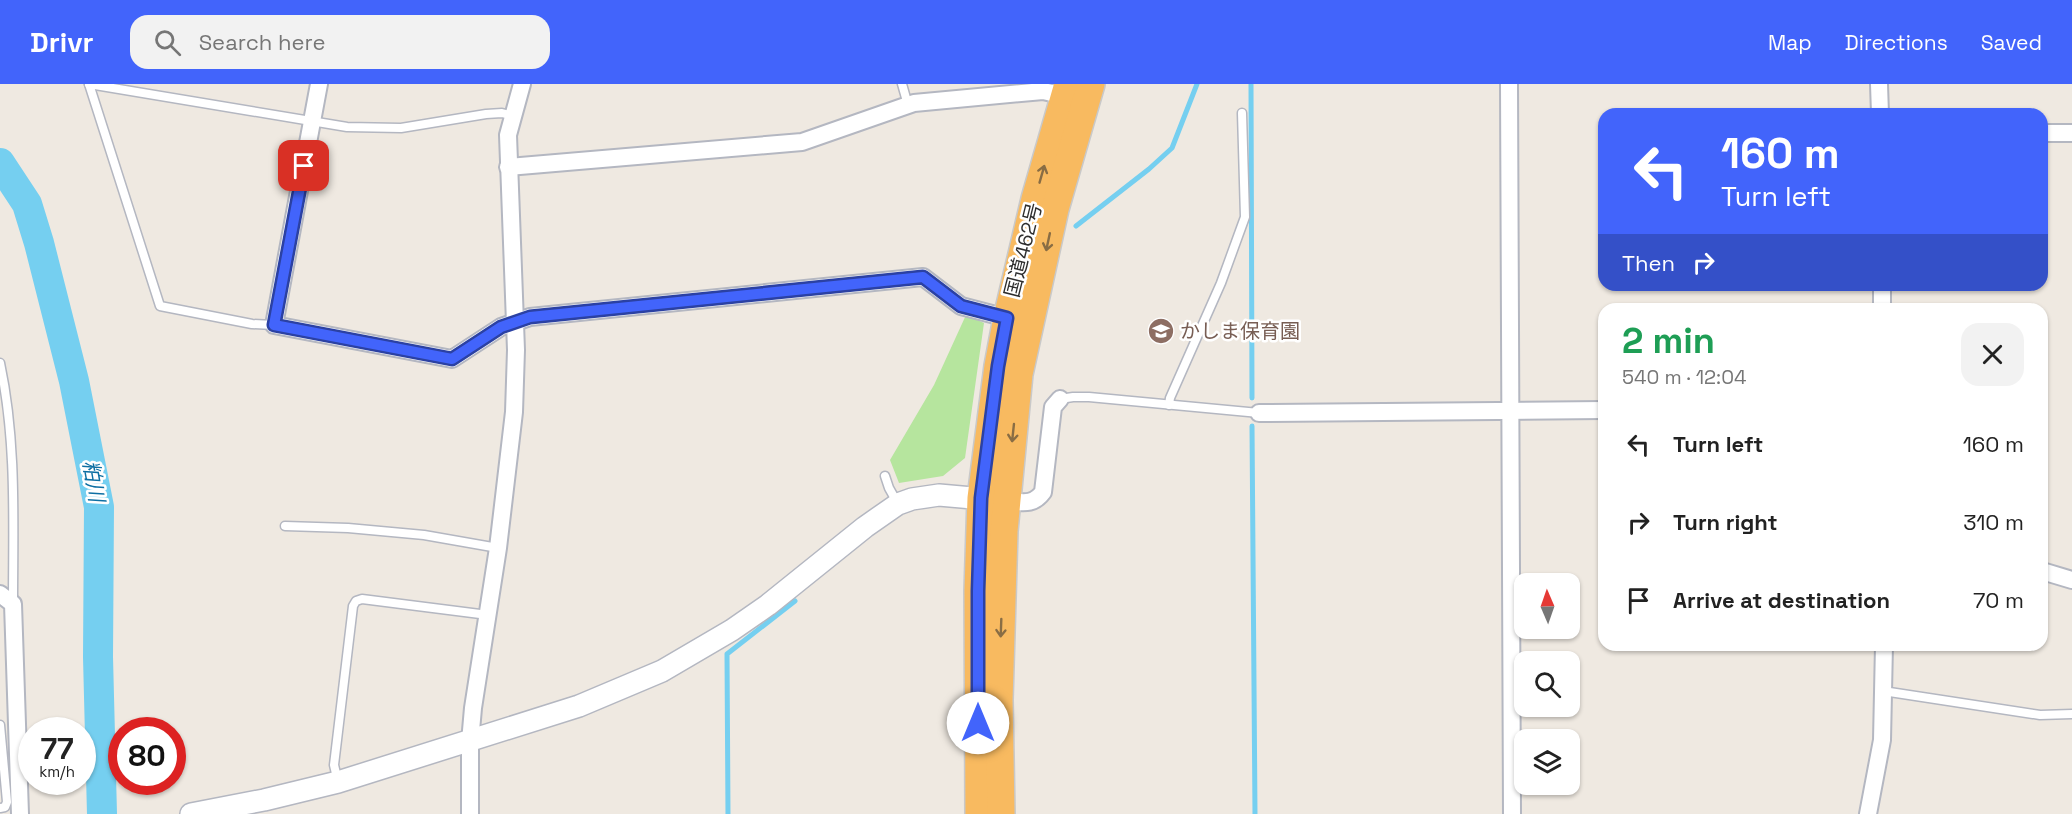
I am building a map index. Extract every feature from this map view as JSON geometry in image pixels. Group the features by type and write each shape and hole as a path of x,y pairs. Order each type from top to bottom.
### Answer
{"highway":[{"name":"国道462号","path":"979,814 978,591 1027,336 1055,209 1091,84"},
{"name":"国道462号","path":"1001,814 994,500 998,366 1035,199 1067,90"}],"street":[{"path":"319,84 274,325 452,359 501,327 530,317 923,277 961,306 1007,318"},
{"path":"470,814 470,742 473,708 498,548 514,412 515,321 508,135 522,84"},
{"path":"1509,84 1512,814"},
{"path":"1879,84 1880,108"},
{"path":"508,167 802,142 914,103 1067,90"},
{"path":"2048,133 2072,133"},
{"path":"190,814 264,800 338,782 470,742 621,690 693,655 768,605 865,527 898,504 912,499 939,495 1029,502 1038,500 1043,492 1053,408 1060,399"},
{"path":"1259,413 1598,410"},
{"path":"2048,573 2072,580"},
{"path":"7,599 21,794 20,814"},
{"path":"1868,814 1882,740 1884,651"}],"lane":[{"path":"274,325 252,324 160,306 89,84 347,127 401,128 486,114 502,113 513,116"},
{"path":"902,84 908,105"},
{"path":"1169,405 1170,398 1221,283 1245,217 1242,113"},
{"path":"0,363 13,466 7,599"},
{"path":"1060,399 1073,397 1259,413"},
{"path":"885,476 898,504"},
{"path":"285,526 348,528 424,535 498,548"},
{"path":"338,782 334,765 338,720 353,606 356,601 362,599 488,615"},
{"path":"1884,691 2040,715 2072,714"},
{"path":"0,724 7,802 5,807 0,808"}],"green space":[{"path":"966,315 984,323 965,458 943,476 899,483 890,460 934,385"}],"waterway":[{"path":"1076,226 1172,148 1197,84"},
{"path":"1251,84 1252,398"},
{"name":"粕川","path":"0,163 27,204 39,243 74,381 99,507 98,657 102,814"},
{"path":"1252,426 1255,814"},
{"path":"728,814 727,654 795,601"}],"place":[{"name":"かしま保育園","path":"1161,331"}],"route":[{"path":"304,166 274,325 452,359 501,327 530,317 923,277 961,306 1007,318 998,366 981,498 978,723"}]}
